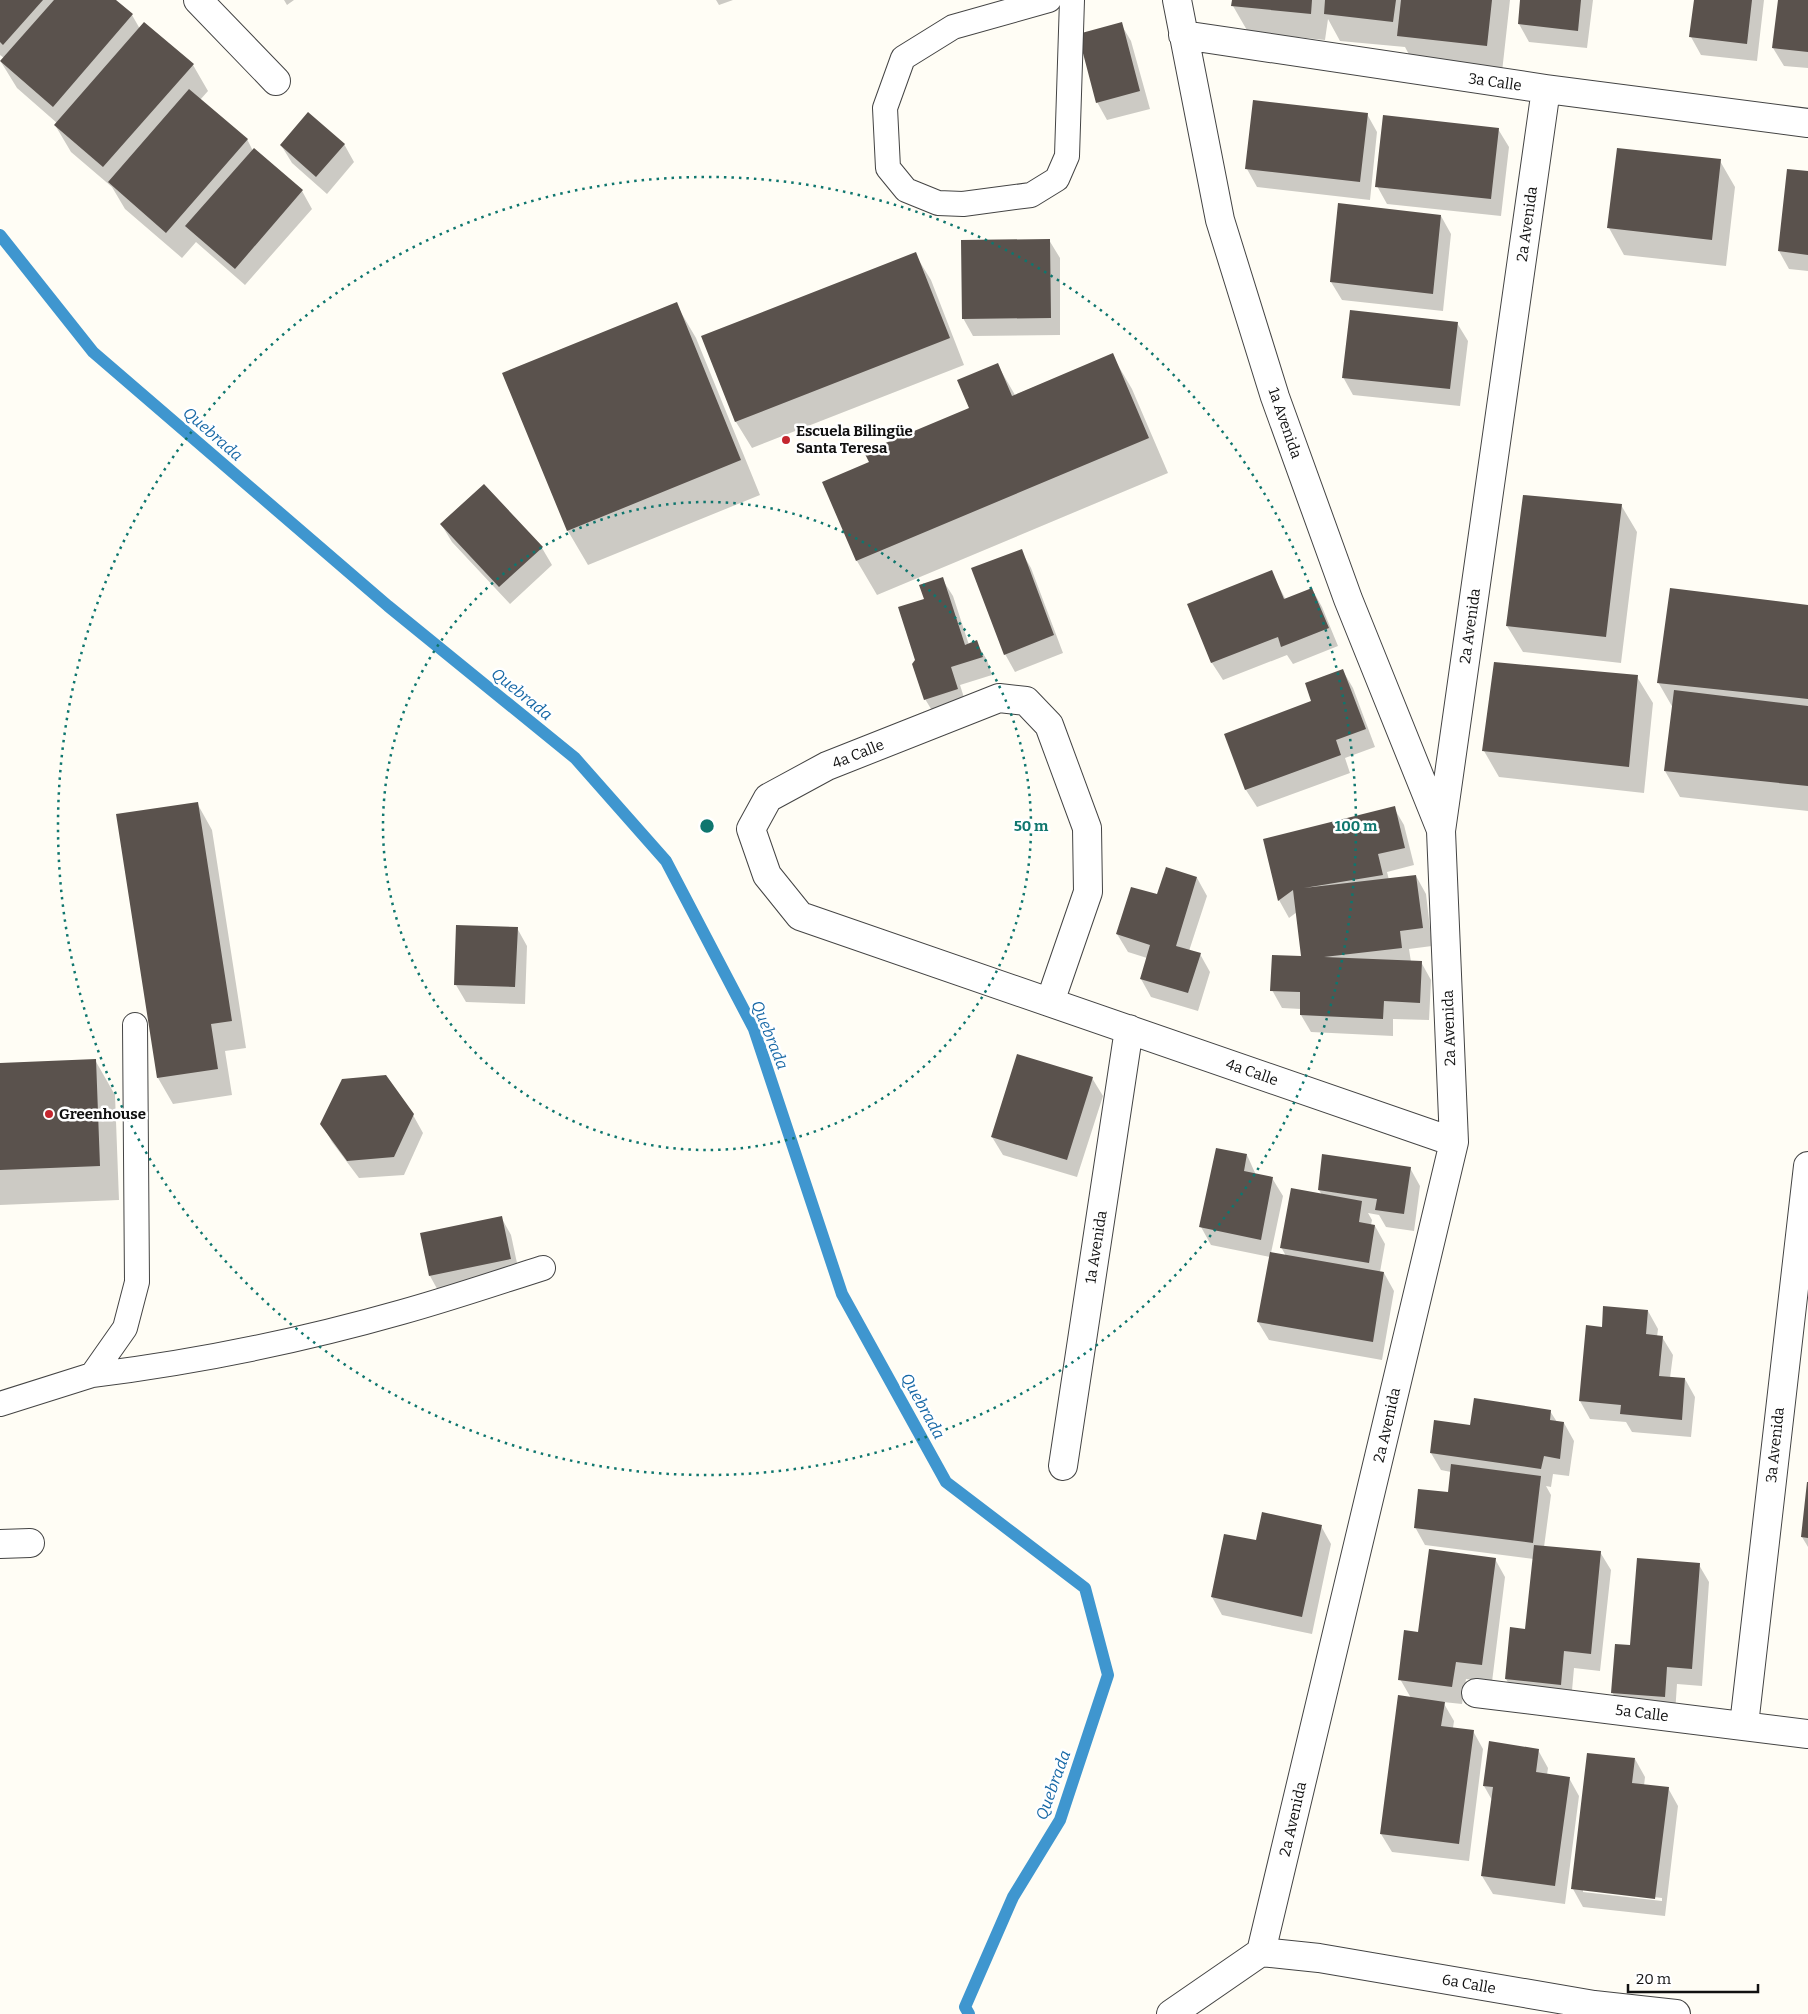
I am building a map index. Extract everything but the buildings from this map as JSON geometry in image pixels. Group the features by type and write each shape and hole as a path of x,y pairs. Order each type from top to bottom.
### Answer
{"street":[{"path":"198,0 276,81"},
{"name":"1a Avenida","path":"1177,0 1220,220 1275,397 1348,599 1441,831"},
{"name":"3a Calle","path":"1184,35 1546,89 1808,123"},
{"name":"2a Avenida","path":"1261,1952 1454,1142 1441,831 1546,89"},
{"name":"4a Calle","path":"1050,1002 1088,892 1087,828 1049,725 1026,701 999,698 827,766 768,798 751,829 767,875 800,916 1454,1142"},
{"name":"1a Avenida","path":"1062,1466 1128,1029"},
{"name":"3a Avenida","path":"1744,1725 1802,1268 1808,1166"},
{"path":"0,1544 30,1543"},
{"name":"5a Calle","path":"1476,1693 1808,1734"},
{"path":"1171,2014 1261,1952"},
{"name":"6a Calle","path":"1261,1952 1319,1958 1593,2009 1676,2014"}],"lane":[{"path":"1049,0 953,27 903,58 885,108 888,168 906,190 938,203 963,204 1030,195 1057,180 1067,156 1072,0"},
{"path":"92,1375 125,1328 137,1282 135,1025"},
{"path":"0,1404 92,1375 164,1366 300,1339 403,1312 543,1268"}],"waterway":[{"name":"Quebrada","path":"0,235 93,352 388,606 575,758 666,861 754,1029 842,1294 946,1482 1085,1588 1108,1675 1060,1820 1013,1897 965,2007 969,2014"}],"place":[{"name":"Escuela Bilingüe Santa Teresa","path":"786,440"},
{"name":"Greenhouse","path":"49,1114"}]}
